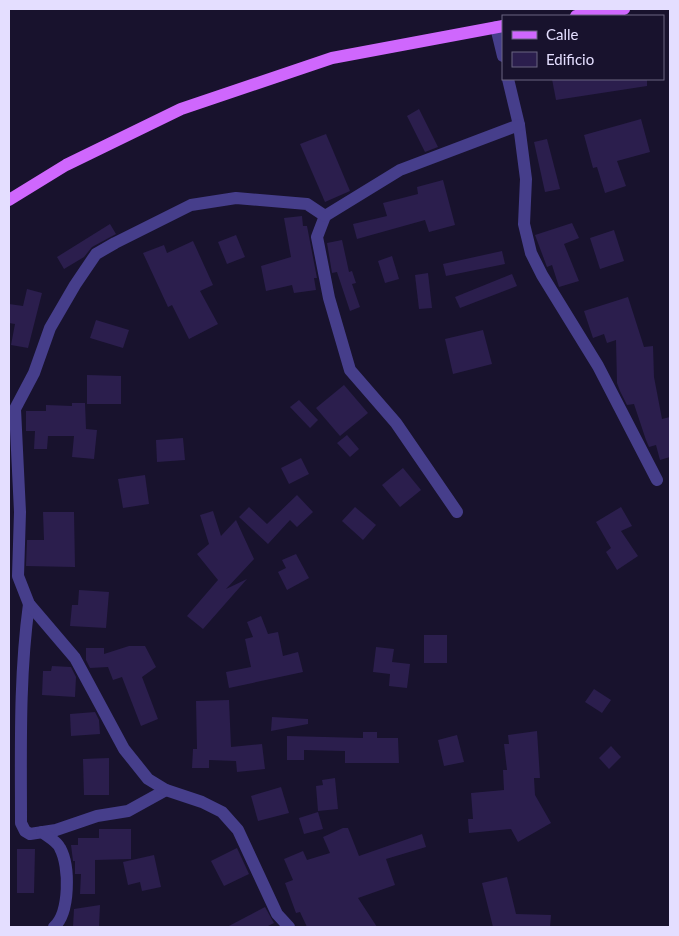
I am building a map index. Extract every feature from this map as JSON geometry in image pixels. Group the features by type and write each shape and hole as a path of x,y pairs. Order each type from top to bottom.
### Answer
{"main road":[{"path":"583,15 624,9"},
{"path":"9,200 66,165 181,109 332,58 499,27"}],"street":[{"path":"499,27 502,49"},
{"path":"508,80 519,125 526,180 524,224 531,253 542,275 598,366 657,480"},
{"path":"457,512 396,423 350,370 329,298 317,237 325,216 400,170 519,125"},
{"path":"289,927 277,914 238,830 222,812 202,802 166,790 148,779 124,749 75,658 29,604 18,576 20,512 15,409 34,373 50,328 75,284 96,254 191,205 209,202 236,198 307,204 325,216"},
{"path":"29,604 22,654 21,823 25,831 30,834 42,832 71,826 97,816 128,811 166,790"},
{"path":"42,832 60,846 68,866 66,892 60,921 54,927"}],"building":[{"path":"552,80 647,80 647,86 556,100"},
{"path":"419,109 438,147 425,152 407,116"},
{"path":"641,119 650,152 617,161 626,186 605,193 597,167 593,168 584,135"},
{"path":"326,134 350,191 325,202 300,144"},
{"path":"547,139 560,189 545,192 534,142"},
{"path":"443,180 455,225 429,232 425,220 357,239 353,224 387,216 383,203 418,194 417,187"},
{"path":"302,216 303,226 307,226 317,278 314,278 316,290 294,293 292,285 266,291 261,266 291,257 284,218"},
{"path":"572,223 579,238 564,244 579,281 559,287 552,265 547,267 535,235"},
{"path":"110,224 116,234 92,247 84,257 64,269 57,257"},
{"path":"614,230 624,261 600,269 590,238"},
{"path":"236,235 245,257 227,264 218,242"},
{"path":"342,240 349,272 352,271 356,283 352,284 360,307 350,311 337,272 332,273 327,243"},
{"path":"193,241 213,285 200,291 218,324 189,339 172,305 168,307 143,253 164,245 167,253"},
{"path":"502,251 505,264 446,276 443,264"},
{"path":"392,256 399,279 385,283 378,261"},
{"path":"428,273 432,308 419,309 415,275"},
{"path":"512,274 517,286 460,308 455,297"},
{"path":"27,289 42,293 28,348 11,345 15,324 9,323 9,304 23,306"},
{"path":"628,297 644,347 653,346 654,377 662,419 670,417 670,457 660,460 656,445 649,447 634,404 627,405 617,383 616,340 607,343 604,334 593,338 584,311"},
{"path":"96,320 129,330 123,348 90,338"},
{"path":"483,330 492,364 453,374 445,339"},
{"path":"87,375 121,376 121,404 87,404"},
{"path":"344,385 368,413 340,436 316,408"},
{"path":"299,400 318,420 310,428 290,407"},
{"path":"72,403 85,403 86,429 97,430 94,459 72,457 74,436 48,436 47,449 34,449 35,431 26,431 26,411 46,411 46,405 72,406"},
{"path":"347,435 359,449 350,457 337,443"},
{"path":"183,438 185,460 157,462 156,440"},
{"path":"301,458 309,474 289,484 281,468"},
{"path":"403,468 421,490 400,507 382,485"},
{"path":"145,475 149,504 123,508 118,479"},
{"path":"297,495 313,512 297,527 290,520 268,544 239,517 249,507 267,524"},
{"path":"355,507 376,525 363,540 342,521"},
{"path":"621,507 632,526 621,531 638,556 617,570 606,552 611,548 596,522"},
{"path":"213,511 221,536 236,520 254,559 226,589 247,579 203,629 187,616 218,580 197,554 209,544 200,515"},
{"path":"43,512 74,512 75,567 26,566 27,540 44,540"},
{"path":"296,554 309,578 287,590 278,572 286,568 282,560"},
{"path":"79,590 109,592 106,628 70,626 72,605 78,605"},
{"path":"261,616 268,634 278,632 283,656 298,652 303,672 229,688 226,672 251,667 245,639 253,637 247,622"},
{"path":"424,635 447,635 447,663 424,663"},
{"path":"129,646 145,646 156,667 142,677 158,719 141,726 122,677 113,680 108,667 90,668 86,660 86,648 104,648 104,654"},
{"path":"376,647 394,649 392,662 410,664 407,688 389,686 390,674 373,672"},
{"path":"52,666 71,667 76,677 75,697 42,695 43,671 51,671"},
{"path":"594,689 611,700 602,713 585,702"},
{"path":"229,700 231,747 262,744 265,769 237,772 236,761 209,760 209,768 192,768 193,749 197,749 196,701"},
{"path":"95,712 99,720 100,734 71,736 70,714"},
{"path":"272,717 308,719 308,724 271,731"},
{"path":"537,731 540,778 534,778 535,795 551,823 518,842 511,829 469,833 468,819 473,819 471,793 504,790 503,770 507,770 504,744 509,744 508,735"},
{"path":"363,732 377,732 377,738 398,738 399,763 345,763 345,751 304,750 304,760 287,760 287,736 363,738"},
{"path":"457,735 464,762 444,766 438,740"},
{"path":"611,746 621,757 609,769 599,758"},
{"path":"109,758 109,795 84,795 83,759"},
{"path":"335,778 338,809 318,811 316,786 323,785 322,780"},
{"path":"281,787 289,813 258,821 251,796"},
{"path":"318,812 323,829 304,834 299,818"},
{"path":"343,828 348,828 359,856 422,834 426,847 386,859 395,885 358,898 377,927 307,927 300,912 296,913 285,883 293,880 284,859 303,851 307,860 330,853 323,837"},
{"path":"99,829 131,829 131,859 95,860 95,894 80,894 81,874 75,874 75,861 73,861 71,845 78,845 78,838 99,838"},
{"path":"237,848 249,874 224,886 211,861"},
{"path":"17,849 35,849 34,893 17,893"},
{"path":"154,855 161,887 142,891 140,882 128,885 123,862"},
{"path":"507,877 516,914 551,915 550,927 493,927 482,883"},
{"path":"100,905 99,927 73,927 74,909"},
{"path":"265,907 274,923 266,927 227,927"}]}
